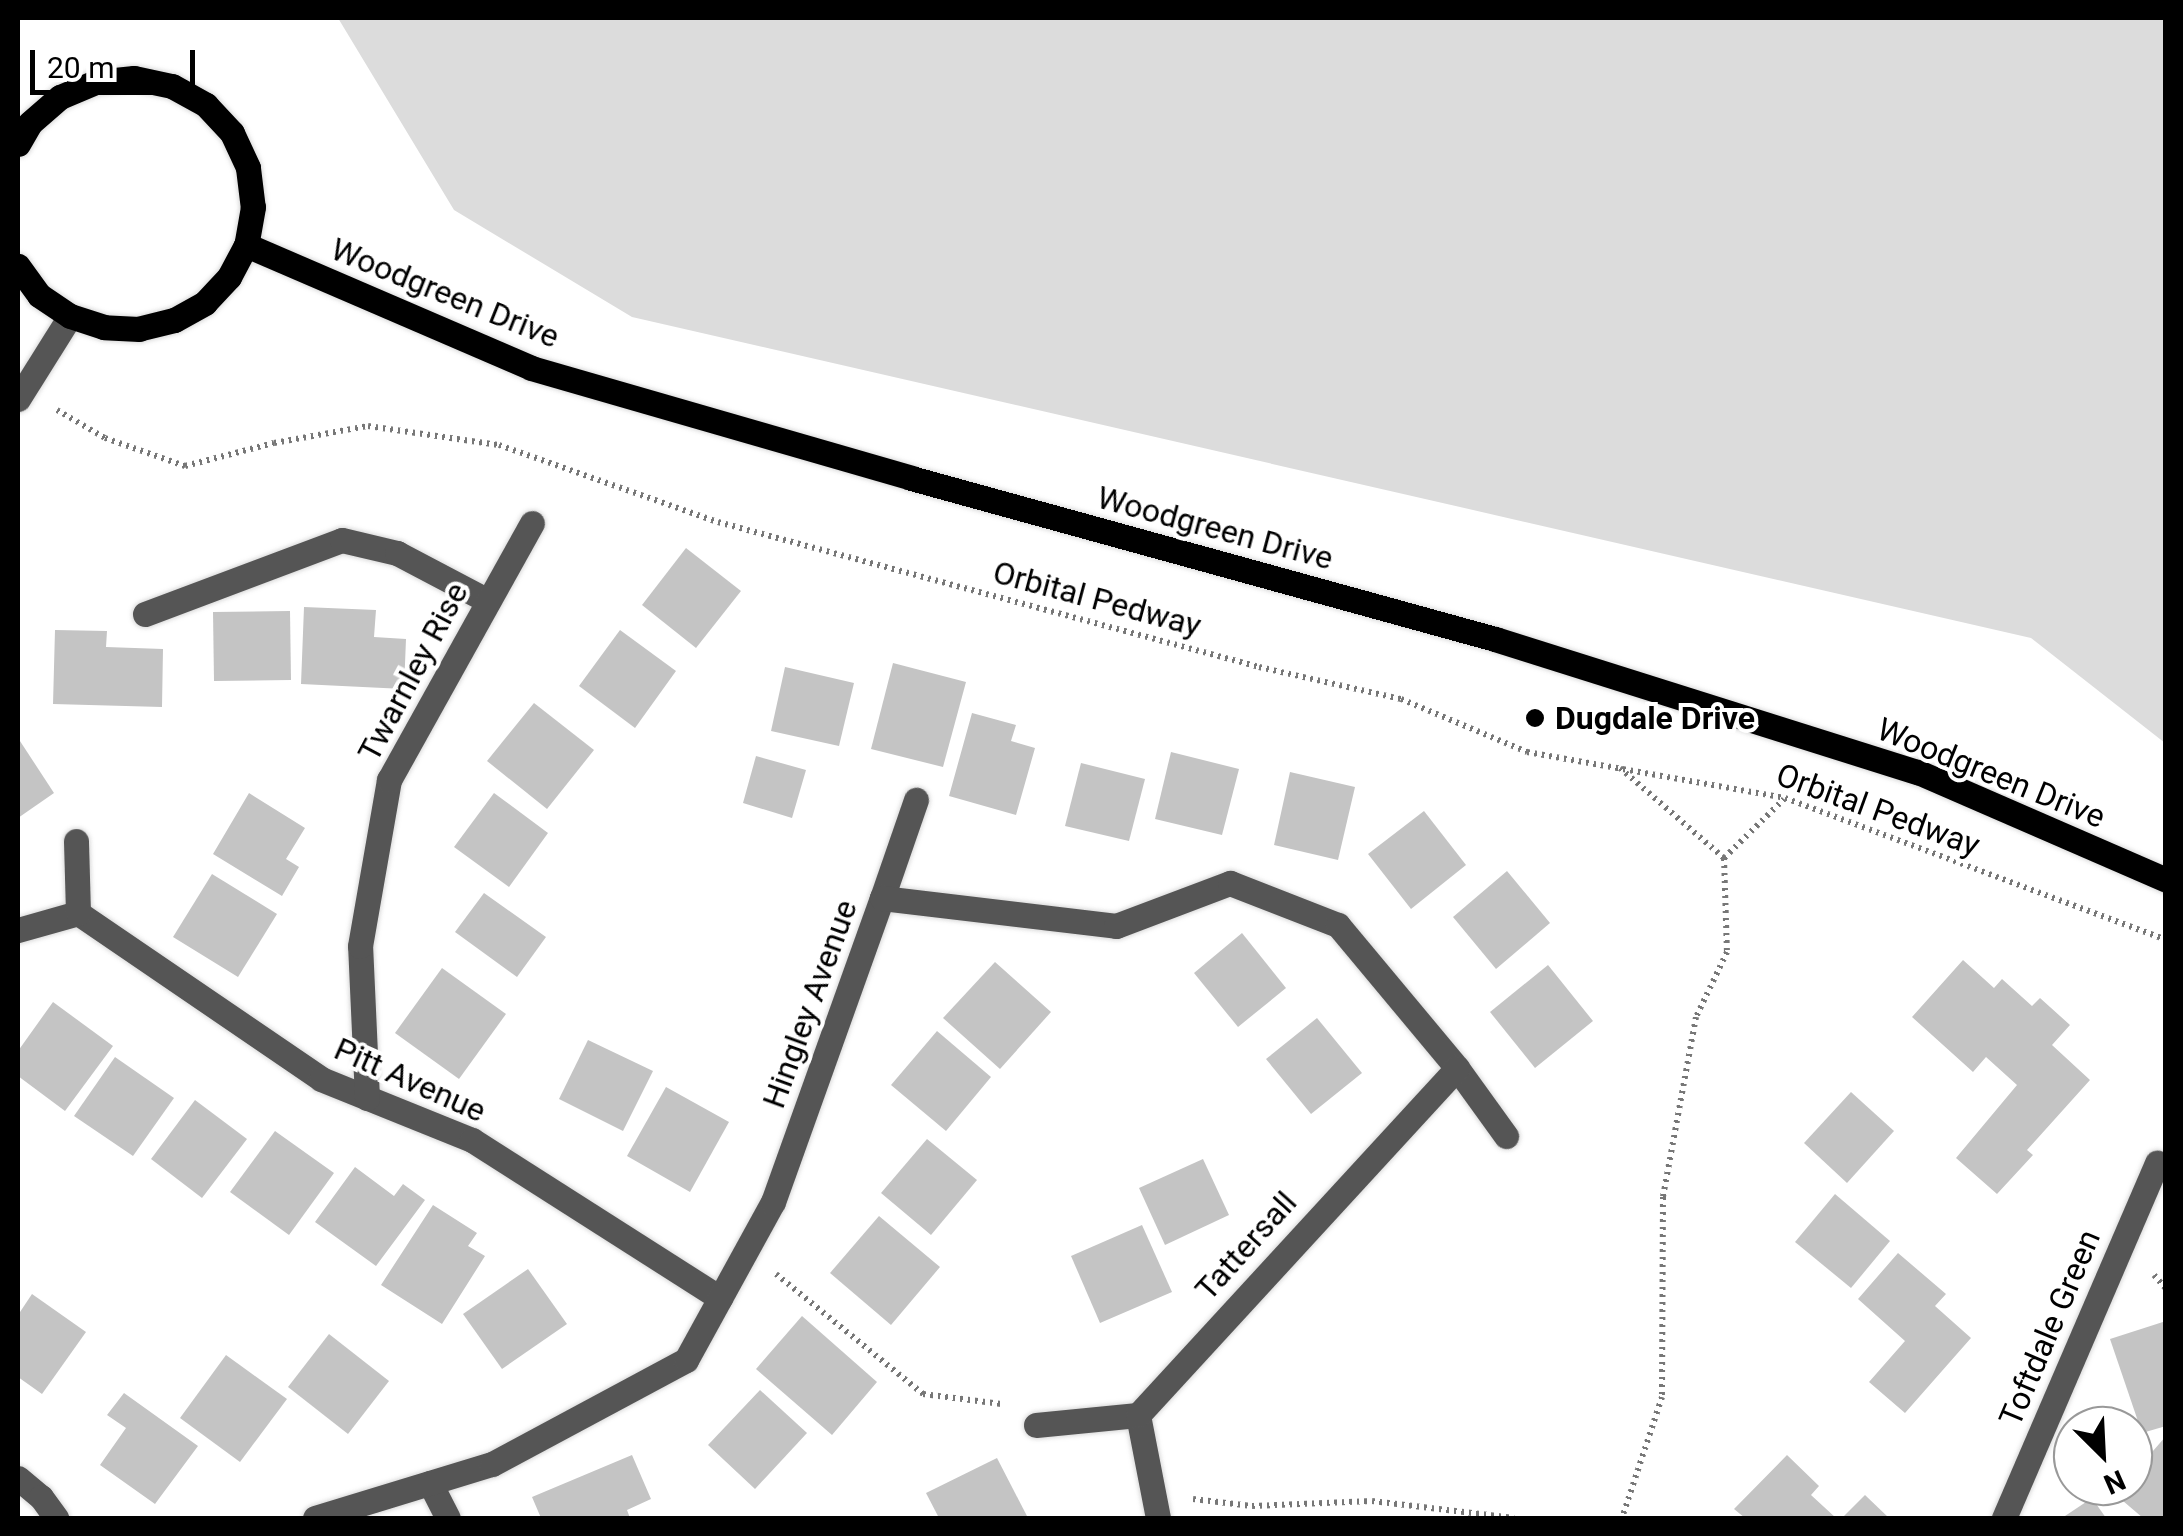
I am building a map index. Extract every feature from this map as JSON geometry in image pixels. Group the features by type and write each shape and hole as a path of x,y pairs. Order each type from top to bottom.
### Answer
{"main road":[{"path":"18,144 30,122 60,97 95,82 134,78 172,86 206,105 232,133 248,168 253,206 246,245 229,276 205,302 174,320 140,329 104,327 70,316 39,294 18,266"},
{"name":"Woodgreen Drive","path":"246,245 531,368 1568,662 1918,772 2166,880"}],"street":[{"path":"21,395 70,316"},
{"name":"Twarnley Rise","path":"367,1098 360,946 389,780 532,523"},
{"path":"144,614 342,540 397,553 488,601"},
{"path":"882,898 916,800"},
{"path":"18,930 78,913 76,841"},
{"name":"Hingley Avenue","path":"315,1518 492,1464 686,1360 773,1202 882,898 1116,926 1230,883 1338,925 1458,1068 1506,1136"},
{"name":"Pitt Avenue","path":"78,913 321,1079 472,1140 720,1298"},
{"name":"Tattersall","path":"1138,1414 1458,1068"},
{"name":"Toftdale Green","path":"2004,1518 2157,1163"},
{"path":"1036,1425 1138,1414 1158,1518"},
{"path":"18,1478 56,1518"},
{"path":"430,1483 448,1518"}],"path":[{"name":"Orbital Pedway","path":"21,395 106,438 185,466 274,443 368,426 498,445 718,522 1258,667 1401,699 1527,752 1785,798 2166,940"},
{"path":"1619,768 1724,858 1728,952 1696,1018 1663,1197 1662,1398 1622,1518"},
{"path":"1724,858 1785,798"},
{"path":"747,1249 923,1394 1008,1405 1036,1425"},
{"path":"1153,1490 1252,1506 1372,1501 1514,1518"}],"shaded area":[{"path":"338,18 2165,18 2165,743 2031,638 632,317 454,210"}],"building":[{"path":"686,548 741,591 696,648 642,605"},
{"path":"304,607 376,610 374,637 406,639 404,689 301,684"},
{"path":"290,611 291,680 214,681 213,612"},
{"path":"55,630 107,631 106,647 163,649 162,707 53,704"},
{"path":"620,630 676,671 635,728 579,686"},
{"path":"893,663 966,682 943,767 871,749"},
{"path":"785,667 854,683 839,746 771,731"},
{"path":"534,703 594,750 547,809 487,761"},
{"path":"972,713 1016,725 1011,741 1035,748 1016,815 949,796"},
{"path":"18,738 54,793 18,818"},
{"path":"1171,752 1239,769 1222,835 1155,819"},
{"path":"756,756 806,770 792,818 743,803"},
{"path":"1081,763 1145,779 1129,841 1065,826"},
{"path":"1290,772 1355,787 1338,860 1274,845"},
{"path":"249,793 305,828 286,859 299,867 282,896 213,854"},
{"path":"494,793 548,833 509,887 454,847"},
{"path":"1424,811 1466,865 1411,909 1368,854"},
{"path":"1507,871 1550,923 1496,969 1453,917"},
{"path":"212,874 277,914 238,977 173,937"},
{"path":"484,893 546,937 517,977 455,932"},
{"path":"1242,933 1286,988 1238,1027 1194,973"},
{"path":"1963,960 1994,988 2002,979 2032,1006 2040,998 2070,1025 2052,1045 2090,1080 2027,1150 2033,1155 1997,1194 1956,1158 2017,1085 1986,1057 1973,1072 1912,1017"},
{"path":"995,962 1051,1012 1000,1069 943,1018"},
{"path":"1548,965 1593,1021 1535,1068 1490,1012"},
{"path":"442,968 506,1014 459,1079 395,1033"},
{"path":"53,1002 113,1046 65,1111 18,1076 18,1051"},
{"path":"1317,1018 1362,1073 1311,1114 1266,1059"},
{"path":"937,1031 991,1077 946,1131 891,1085"},
{"path":"588,1040 653,1071 623,1131 559,1099"},
{"path":"115,1057 174,1098 133,1156 74,1116"},
{"path":"666,1087 729,1122 690,1192 627,1156"},
{"path":"1851,1092 1894,1131 1847,1183 1804,1143"},
{"path":"195,1100 247,1139 202,1198 151,1159"},
{"path":"275,1131 334,1173 289,1235 230,1192"},
{"path":"927,1139 977,1180 931,1235 881,1193"},
{"path":"1203,1159 1229,1215 1165,1245 1139,1188"},
{"path":"355,1167 394,1196 403,1184 425,1200 376,1266 315,1222"},
{"path":"1835,1194 1890,1241 1851,1288 1795,1242"},
{"path":"433,1205 477,1233 468,1246 485,1256 442,1324 381,1285"},
{"path":"879,1216 940,1267 891,1325 830,1273"},
{"path":"1142,1225 1172,1292 1100,1323 1071,1256"},
{"path":"1898,1253 1946,1294 1935,1306 1971,1338 1905,1413 1869,1382 1905,1341 1858,1299"},
{"path":"528,1269 567,1324 502,1369 463,1314"},
{"path":"32,1294 86,1332 42,1394 18,1377 18,1315"},
{"path":"802,1316 877,1382 832,1435 756,1369"},
{"path":"2166,1321 2166,1426 2153,1430 2153,1406 2133,1406 2110,1339"},
{"path":"329,1334 389,1381 348,1434 288,1387"},
{"path":"226,1355 287,1399 240,1462 180,1418"},
{"path":"760,1390 807,1433 755,1489 708,1445"},
{"path":"124,1393 198,1446 155,1504 100,1465 126,1428 107,1415"},
{"path":"2166,1436 2166,1518 2143,1518 2129,1506 2153,1506 2153,1451"},
{"path":"632,1455 651,1499 627,1510 630,1518 541,1518 532,1497"},
{"path":"1787,1455 1819,1486 1811,1495 1836,1518 1745,1518 1734,1509"},
{"path":"997,1458 1028,1518 939,1518 926,1493"},
{"path":"1865,1495 1889,1518 1842,1518"},
{"path":"2080,1506 2098,1506 2106,1518 2062,1518"}],"place":[{"name":"Dugdale Drive","path":"1535,718"}]}
